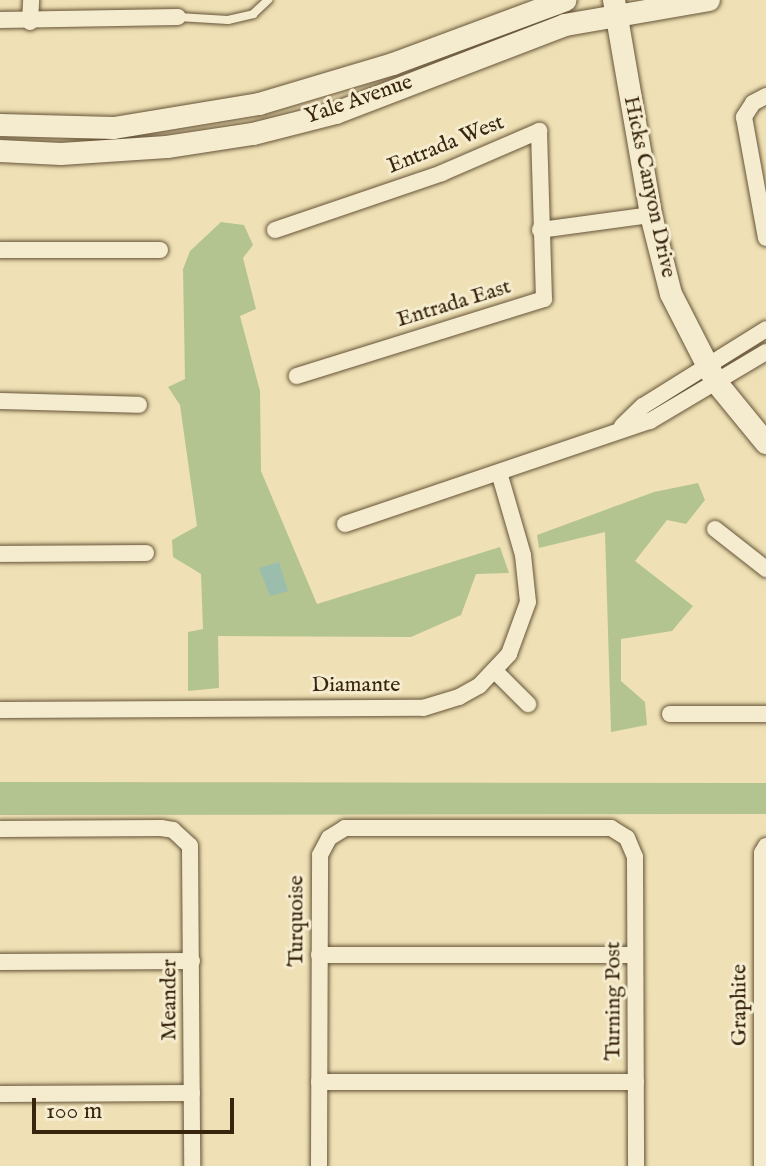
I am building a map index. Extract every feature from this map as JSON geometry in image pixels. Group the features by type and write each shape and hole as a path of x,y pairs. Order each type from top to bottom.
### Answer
{"main road":[{"name":"Yale Avenue","path":"0,125 114,128 259,104 393,64 566,0"},
{"name":"Yale Avenue","path":"0,151 61,154 167,147 253,134 336,113 512,42 615,7 709,0"},
{"name":"Hicks Canyon Drive","path":"615,7 651,215 671,294 711,374 766,443"}],"street":[{"path":"30,22 31,0"},
{"path":"0,20 30,22 178,17"},
{"path":"766,96 753,103 744,117 766,238"},
{"name":"Entrada West","path":"275,230 442,173 539,131 540,230"},
{"path":"540,230 651,215"},
{"name":"Entrada East","path":"297,376 544,299 540,230"},
{"path":"0,250 160,250"},
{"path":"345,524 500,476 619,429 650,421 766,329"},
{"path":"711,374 766,352"},
{"path":"0,401 139,405"},
{"name":"Diamante","path":"0,710 423,708 459,697 495,671 509,654 528,602 523,555 500,476"},
{"path":"715,529 766,569"},
{"path":"0,554 146,553"},
{"path":"495,671 528,704"},
{"path":"670,714 766,714"},
{"name":"Meander","path":"0,829 161,828 183,837 192,856 192,1166"},
{"name":"Turquoise","path":"319,1166 320,855 336,831 611,828 627,838"},
{"name":"Turning Post","path":"627,838 635,857 636,1166"},
{"name":"Graphite","path":"762,1166 762,853 766,846"},
{"path":"319,955 635,955"},
{"path":"0,962 192,961"},
{"path":"319,1082 636,1082"},
{"path":"0,1094 192,1093"}],"lane":[{"path":"178,17 228,20 253,14 268,0"}],"green space":[{"path":"221,222 244,225 253,245 243,258 256,309 240,316 260,391 261,471 317,604 500,547 509,573 476,574 461,615 411,637 218,636 219,688 188,691 188,632 203,629 201,574 173,557 172,540 197,526 180,405 168,387 185,379 183,269 190,251"},
{"path":"698,483 705,500 686,524 667,520 635,561 693,606 672,631 621,639 621,681 645,702 647,725 611,732 605,532 539,548 537,535 654,492"},
{"path":"0,782 766,783 766,814 0,815"}],"shaded area":[{"path":"279,562 288,591 270,596 259,568"}]}
